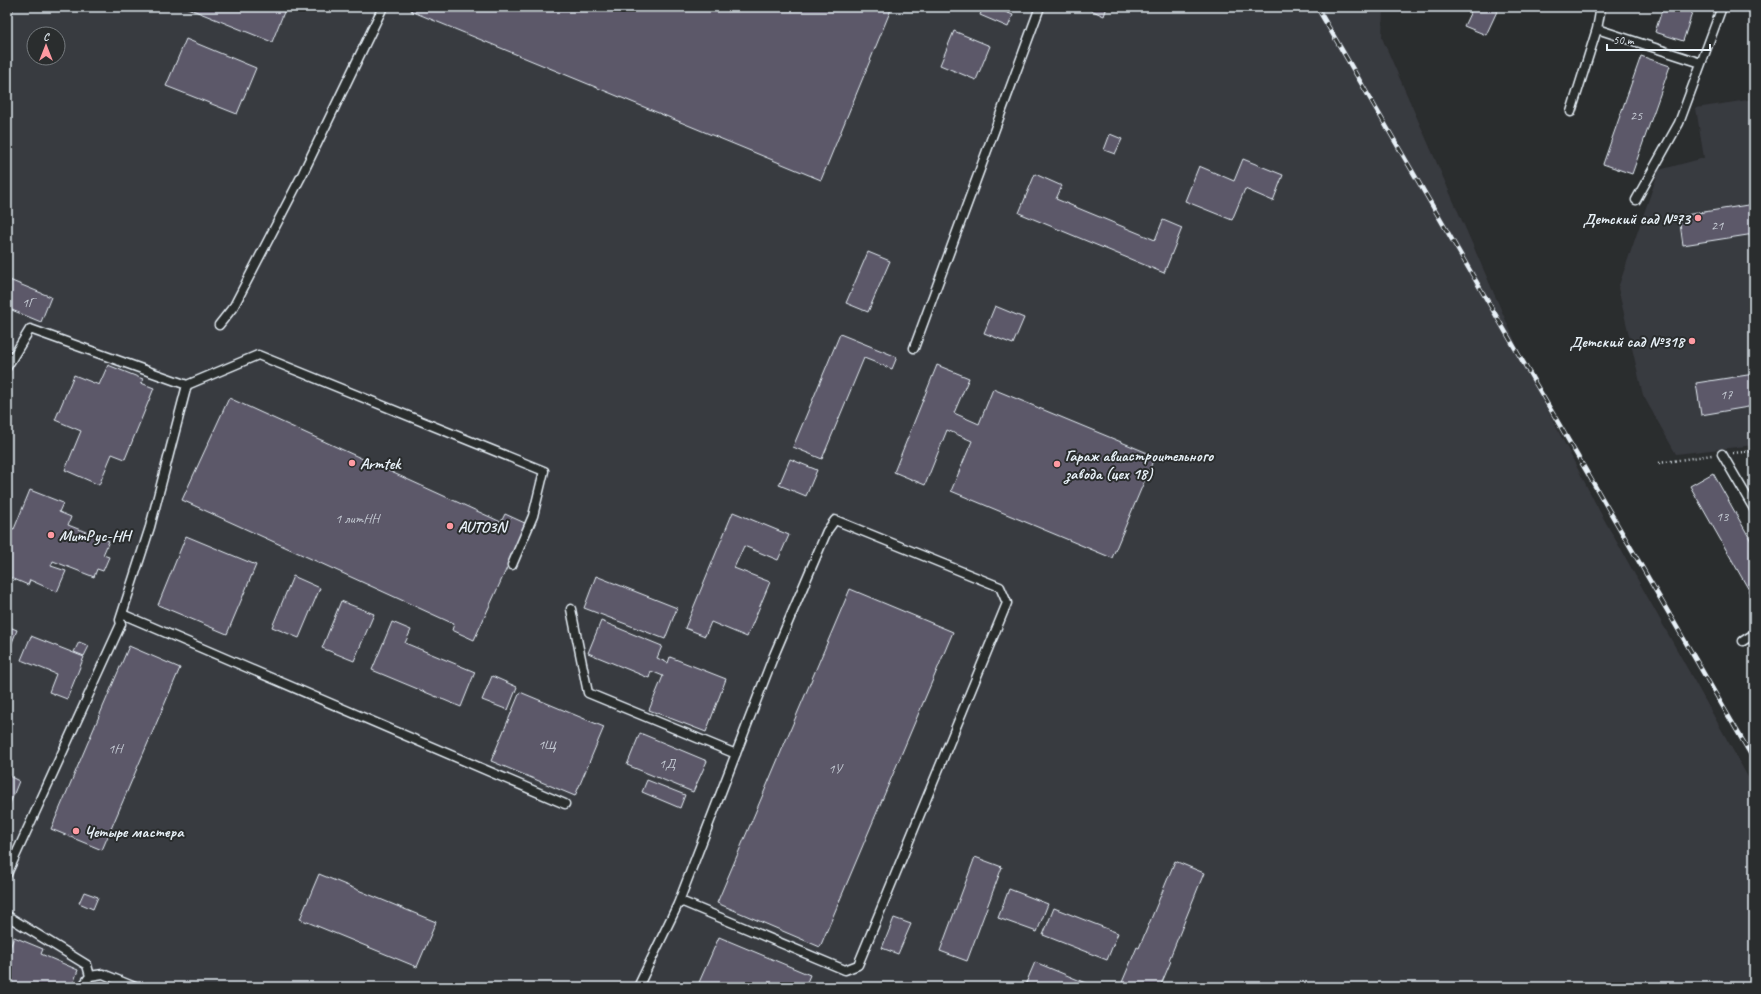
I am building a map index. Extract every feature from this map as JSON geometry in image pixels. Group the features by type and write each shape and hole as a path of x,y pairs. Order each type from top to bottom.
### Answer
{"lane":[{"path":"218,325 234,306 296,187 383,7"},
{"path":"914,348 1040,7"},
{"path":"1571,112 1597,28 1601,7"},
{"path":"1636,200 1679,123 1722,7"},
{"path":"1597,28 1701,63"},
{"path":"7,367 30,329 187,385 258,355 544,471 533,516 512,565"},
{"path":"7,874 122,624 120,620 150,527 187,385"},
{"path":"1722,454 1754,509"},
{"path":"638,987 678,904 786,626 827,531 835,520 1000,587 1007,603 858,965 845,970 683,902 678,904"},
{"path":"571,609 588,693 736,754"},
{"path":"122,614 565,804"},
{"path":"1743,641 1754,634"},
{"path":"9,918 87,965 90,976"},
{"path":"82,987 90,976 103,974 135,987"}],"path":[{"path":"1659,464 1722,454 1754,451"}],"shaded area":[{"path":"7,7 1383,7 1382,38 1531,378 1600,512 1754,788 1754,987 7,987"},
{"path":"1754,99 1754,445 1676,454 1643,395 1618,288 1659,170 1704,158 1696,108"}],"building":[{"path":"7,7 14,7 7,25"},
{"path":"185,7 286,7 272,42"},
{"path":"413,7 892,7 821,180 411,11"},
{"path":"983,7 994,7 1013,15 1008,27 980,15"},
{"path":"1084,7 1107,7 1104,16"},
{"path":"1473,7 1499,7 1486,35 1464,26"},
{"path":"1663,7 1694,7 1683,41 1655,32"},
{"path":"954,31 990,46 976,80 940,65"},
{"path":"186,39 256,68 237,114 166,86"},
{"path":"1641,56 1670,66 1632,174 1603,164"},
{"path":"1110,134 1122,139 1115,154 1104,150"},
{"path":"1243,159 1283,175 1273,201 1245,189 1232,220 1185,201 1199,166 1234,181"},
{"path":"1035,174 1062,186 1056,199 1155,240 1163,220 1182,228 1164,273 1019,213"},
{"path":"1754,204 1754,234 1683,245 1679,216"},
{"path":"868,252 890,261 868,312 846,303"},
{"path":"7,279 51,297 41,322 7,308"},
{"path":"995,306 1024,318 1013,344 984,333"},
{"path":"840,334 897,357 892,369 864,358 822,459 793,447"},
{"path":"108,365 143,379 141,383 154,388 125,459 112,454 99,485 65,470 81,431 55,420 74,375 99,385"},
{"name":"Гараж авиастроительного завода (цех 18)","path":"937,365 969,378 954,413 979,424 993,389 1155,456 1112,558 951,491 972,441 947,430 925,485 894,472"},
{"path":"1754,374 1754,406 1701,415 1696,383"},
{"path":"229,398 501,522 505,514 527,524 474,640 452,630 454,624 182,500"},
{"path":"790,459 817,470 806,496 779,485"},
{"path":"1713,473 1754,546 1754,599 1690,486"},
{"name":"МитРус-НН","path":"30,490 63,503 59,512 71,517 68,525 109,541 103,555 109,557 103,571 97,569 94,577 53,561 51,566 66,571 57,592 30,580 28,585 7,576 7,530 8,527 14,529"},
{"path":"733,512 789,535 778,560 744,546 734,568 770,582 747,637 711,622 705,636 685,628"},
{"path":"186,536 256,565 227,634 158,605"},
{"path":"293,576 320,588 299,638 272,627"},
{"path":"596,576 677,608 665,639 584,608"},
{"path":"850,589 953,632 820,947 717,903"},
{"path":"341,601 374,614 354,661 322,648"},
{"path":"601,621 662,646 657,658 668,663 670,657 726,679 706,732 649,710 663,676 651,671 649,678 588,653"},
{"path":"392,622 411,630 405,643 475,672 461,707 372,670"},
{"path":"7,626 17,630 9,650 7,649"},
{"path":"31,636 84,657 67,699 49,692 56,674 21,660"},
{"path":"79,642 89,646 84,656 74,652"},
{"path":"129,646 180,668 102,850 51,829"},
{"path":"492,676 517,687 508,710 482,700"},
{"path":"520,692 604,727 575,796 491,761"},
{"path":"640,733 707,761 693,792 627,765"},
{"path":"7,775 19,781 7,811"},
{"path":"647,780 685,795 680,808 642,792"},
{"path":"975,857 1002,867 967,961 940,951"},
{"path":"1175,861 1204,873 1169,960 1171,961 1160,987 1120,987 1137,947 1139,948"},
{"path":"319,874 436,922 417,967 300,919"},
{"path":"1009,889 1048,904 1037,932 998,918"},
{"path":"84,892 98,897 93,909 79,903"},
{"path":"1054,908 1118,933 1107,960 1043,935"},
{"path":"894,918 911,924 898,954 882,948"},
{"path":"14,937 43,949 41,954 78,970 72,987 7,987 7,956"},
{"path":"719,937 810,975 805,987 697,987"},
{"path":"1035,962 1095,987 1035,987 1026,983"}],"railway":[{"path":"1317,7 1754,760"}],"place":[{"name":"Детский сад №73","path":"1698,218"},
{"name":"Детский сад №318","path":"1692,341"},
{"name":"Armtek","path":"352,463"},
{"name":"Гараж авиастроительного завода (цех 18)","path":"1057,464"},
{"name":"AUTO3N","path":"450,526"},
{"name":"МитРус-НН","path":"51,535"},
{"name":"Четыре мастера","path":"76,831"}]}
